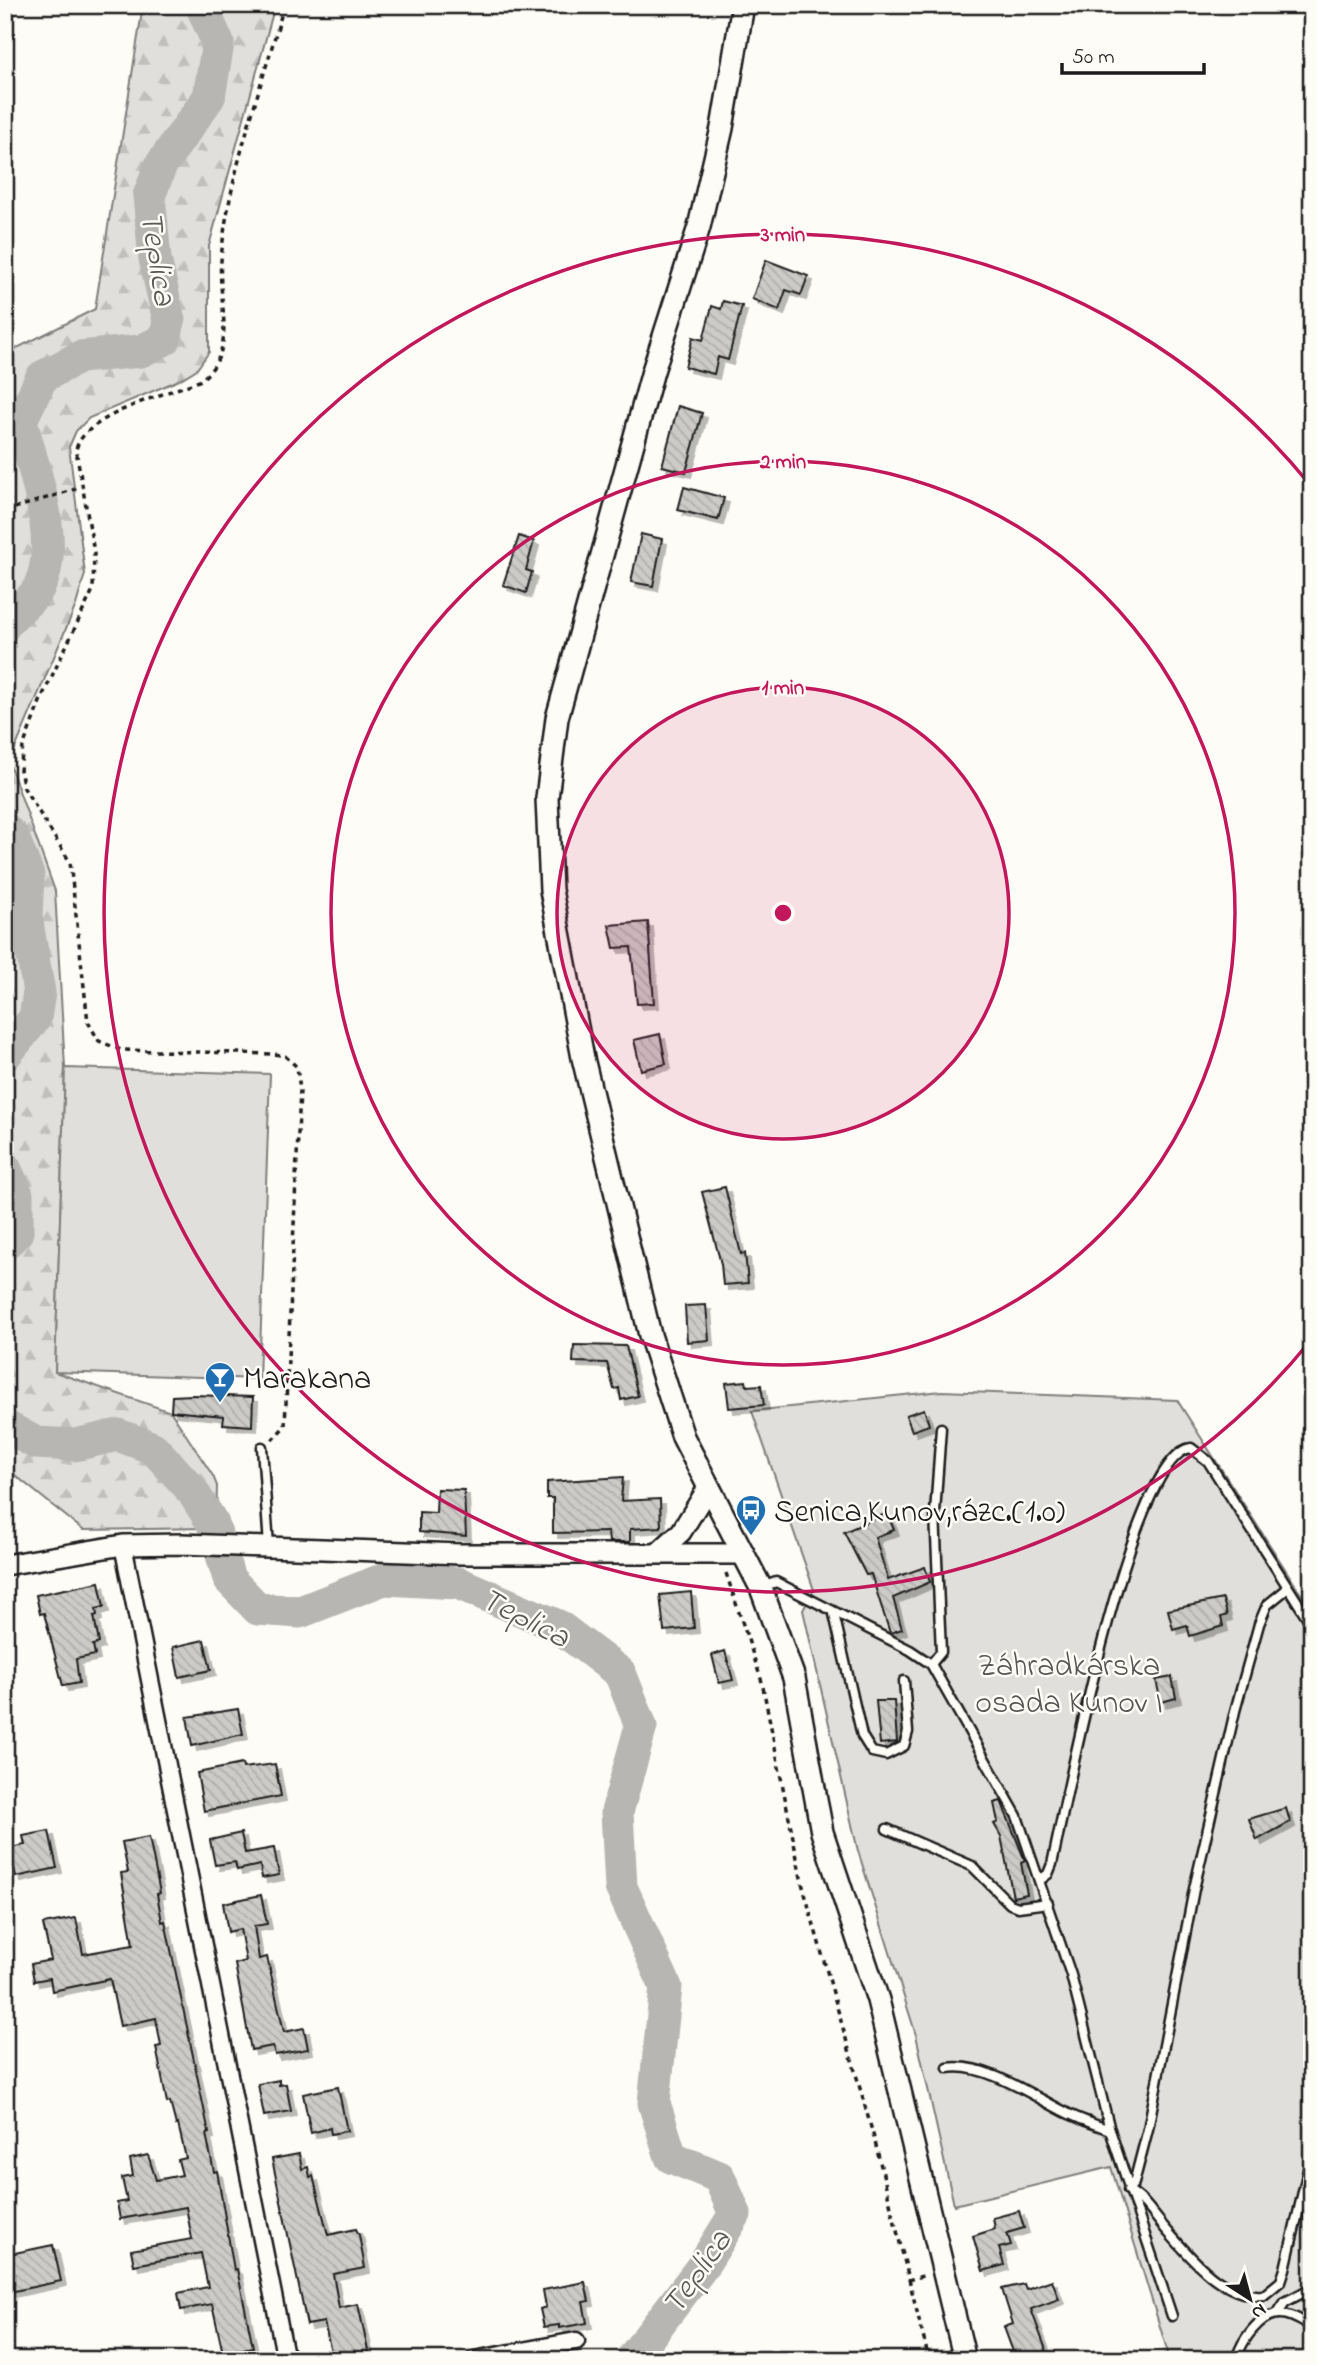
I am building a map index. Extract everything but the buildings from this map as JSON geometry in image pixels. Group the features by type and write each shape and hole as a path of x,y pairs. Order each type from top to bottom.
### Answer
{"main road":[{"path":"743,5 714,171 653,371 552,739 547,798 551,890 583,1058 650,1335 677,1422 708,1488 761,1587 794,1678 822,1832 878,2000 965,2360"}],"street":[{"path":"659,1552 673,1542 708,1488"},
{"path":"5,1566 123,1545 182,1544 505,1555 659,1552 744,1554"},
{"path":"123,1545 286,2360"},
{"path":"474,2360 576,2341"}],"lane":[{"path":"931,1664 938,1658 942,1644 935,1513 941,1428"},
{"path":"262,1447 269,1546"},
{"path":"1040,1880 1048,1874 1052,1864 1098,1662 1129,1548 1164,1467 1177,1452 1191,1448 1208,1461 1312,1625"},
{"path":"761,1587 776,1581 834,1614 910,1650 931,1664 1017,1816 1071,1975 1128,2190 1172,2316"},
{"path":"1128,2190 1134,2183 1148,2129 1194,1889 1235,1711 1259,1624 1268,1605 1288,1588"},
{"path":"834,1614 862,1736 872,1752 886,1755 904,1746 908,1732 904,1681"},
{"path":"887,1829 972,1866 1010,1904 1018,1907 1048,1903"},
{"path":"948,2068 962,2066 1030,2092 1069,2114 1110,2130"},
{"path":"1128,2190 1139,2196 1169,2234 1218,2281 1239,2294 1264,2295 1281,2281 1312,2153"},
{"path":"1236,2360 1256,2326 1277,2314 1285,2302 1312,2288"},
{"path":"1277,2314 1289,2316 1312,2327"}],"path":[{"path":"262,1447 281,1434 285,1426 300,1090 297,1067 292,1060 274,1054 121,1050 99,1041 88,1022 70,862 21,779 23,747 41,699 93,590 93,552 76,450 82,434 97,422 199,381 212,372 222,354 225,330 219,275 223,227 284,5"},
{"path":"5,511 82,487"},
{"path":"726,1572 762,1682 802,1883 874,2138 929,2360"},
{"path":"908,2280 934,2273"}],"green space":[{"path":"143,5 275,5 209,246 209,352 197,369 179,380 89,418 76,431 69,447 85,574 76,605 9,763 55,891 65,1068 55,1372 171,1412 213,1476 217,1486 216,1522 208,1528 83,1530 5,1467 5,357 11,351 95,309"},
{"path":"65,1068 270,1074 259,1379 55,1372"},
{"name":"Záhradkárska osada Kunov I","path":"942,1391 1177,1400 1312,1611 1312,2360 1150,2360 1168,2353 1111,2167 954,2205 916,2035 858,1851 803,1610 814,1590 752,1411"}],"waterway":[{"name":"Teplica","path":"5,625 35,594 45,571 47,528 21,420 42,377 80,357 141,351 165,339 169,321 155,259 149,196 161,165 209,97 218,43 201,5"},
{"name":"Teplica","path":"5,611 13,611"},
{"name":"Teplica","path":"5,829 13,837 28,875 26,917 39,992 35,1018 5,1055"},
{"name":"Teplica","path":"5,1168 17,1194 17,1232 5,1244"},
{"name":"Teplica","path":"5,1426 36,1443 75,1445 118,1435 153,1448 191,1489 213,1524 229,1579 258,1609 300,1612 384,1579 458,1583 558,1626 620,1673 641,1726 617,1812 621,1887 666,1987 654,2103 671,2157 719,2177 735,2214 702,2267 631,2360"}],"place":[{"name":"Marakana","path":"220,1404"},
{"name":"Senica,Kunov,rázc.(1.0)","path":"751,1537"}]}
